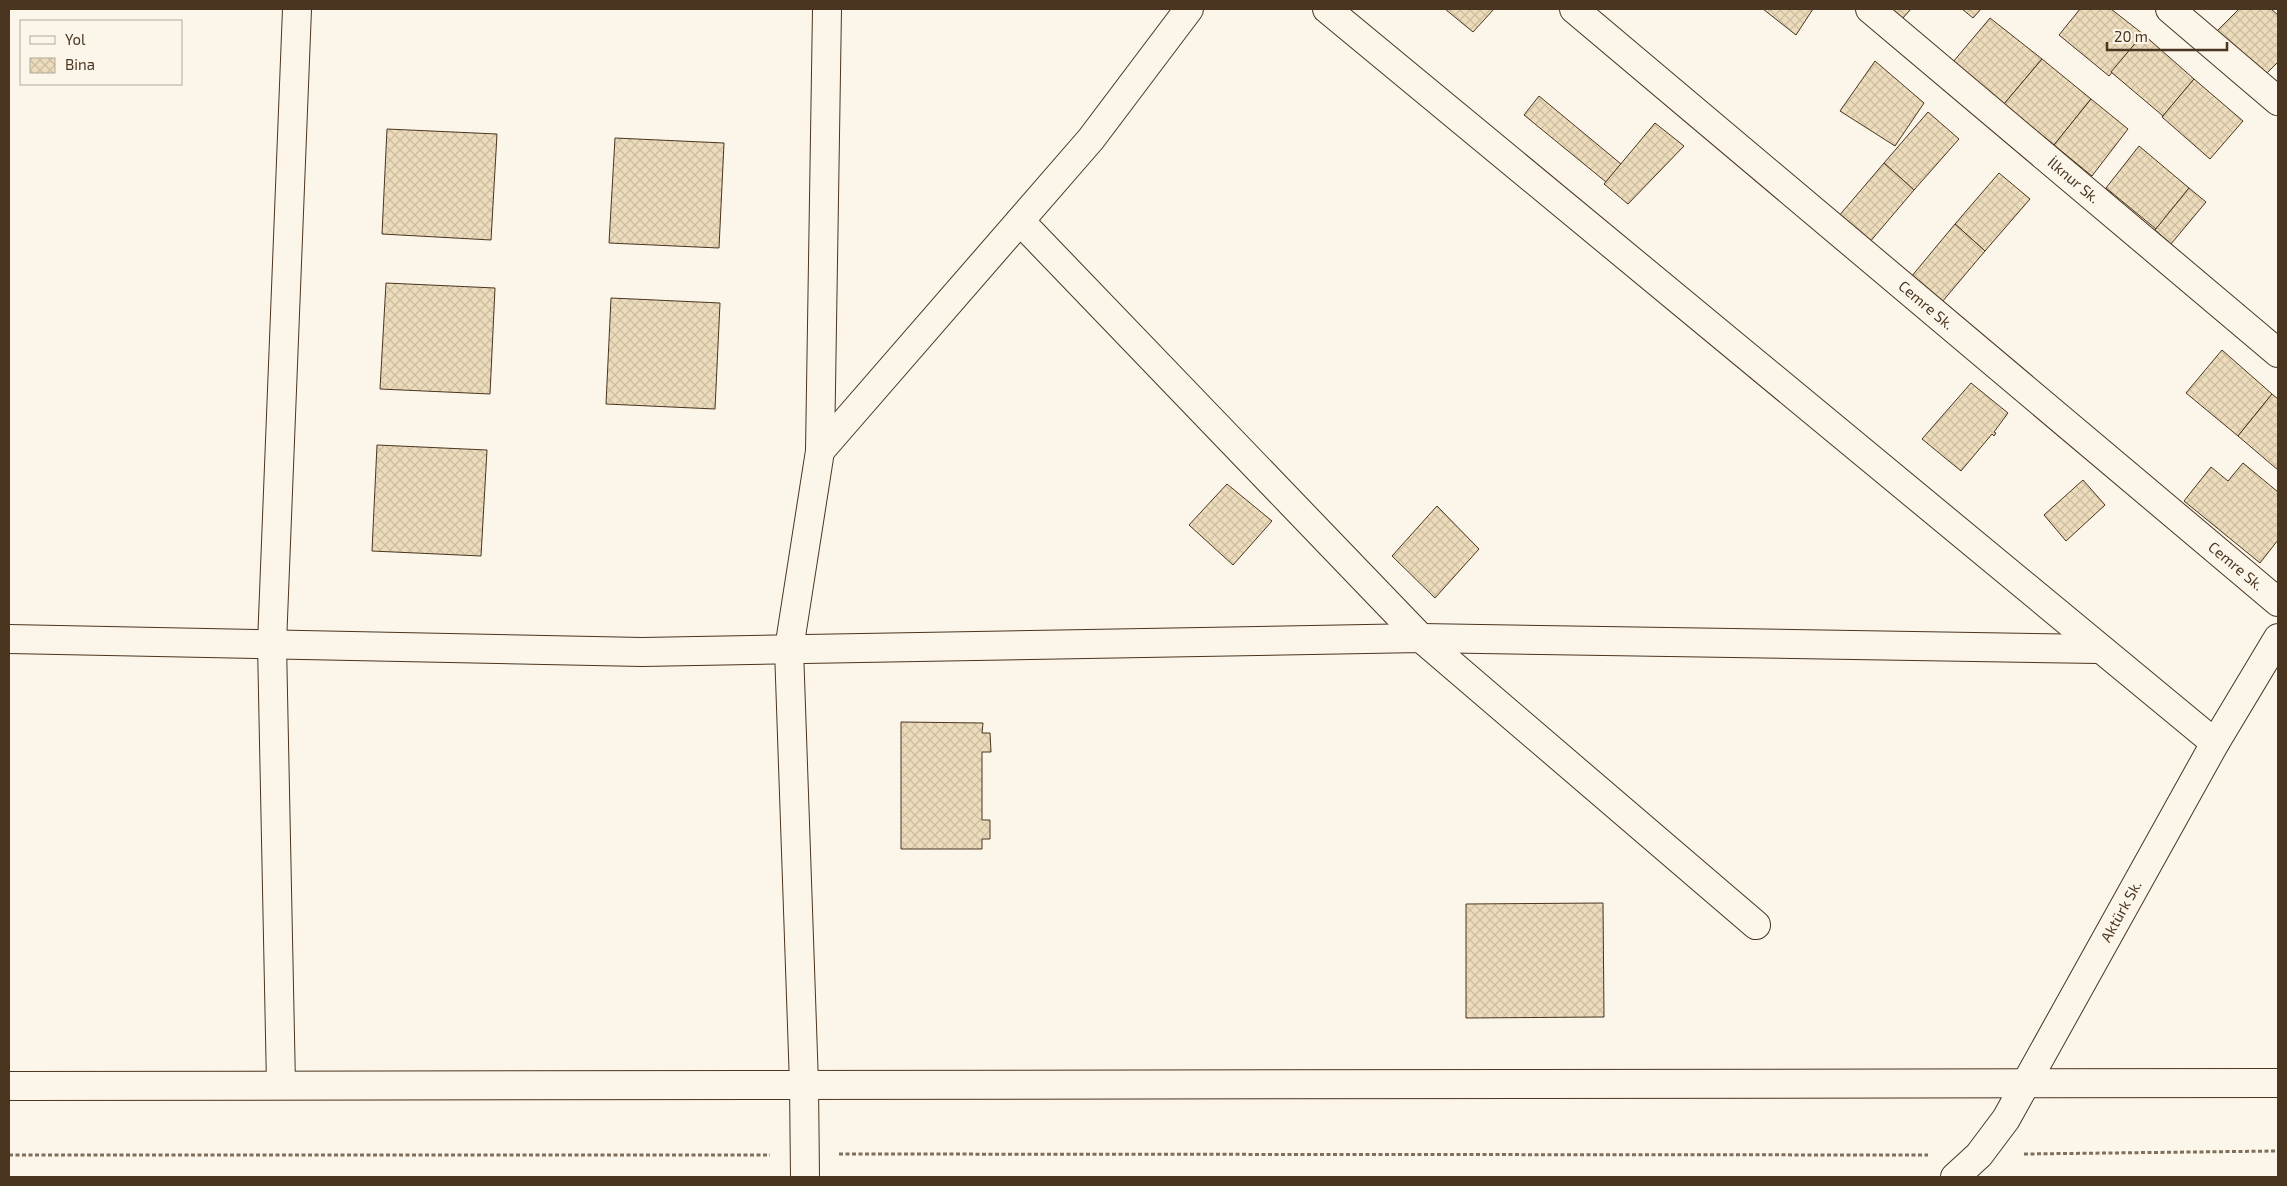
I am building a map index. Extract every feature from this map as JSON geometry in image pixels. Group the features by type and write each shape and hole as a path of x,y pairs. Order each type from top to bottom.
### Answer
{"street":[{"path":"281,1085 272,644 297,9"},
{"path":"805,1166 804,1084 789,649 820,451 827,9"},
{"path":"820,451 1091,139 1189,9"},
{"path":"1327,9 2215,743"},
{"name":"Cemre Sk.","path":"1574,9 2278,602"},
{"name":"İlknur Sk.","path":"1870,9 2278,353"},
{"path":"2170,9 2278,101"},
{"path":"1020,221 1420,638 1756,926"},
{"path":"9,639 642,652 1420,638 2099,649"},
{"name":"Aktürk Sk.","path":"1954,1177 1980,1155 2006,1119 2215,743 2278,638"},
{"path":"9,1086 2278,1082"}],"path":[{"path":"9,1155 805,1166 2278,1151"}],"building":[{"path":"1445,9 1494,9 1473,32"},
{"path":"1763,9 1813,9 1796,35"},
{"path":"1889,9 1911,9 1902,19"},
{"path":"1962,9 1981,9 1973,18"},
{"path":"2080,9 2111,9 2143,34 2109,76 2059,35"},
{"path":"2239,9 2271,9 2278,15 2278,62 2265,75 2215,33"},
{"path":"1990,18 2042,59 2004,104 1953,62"},
{"path":"2143,34 2194,79 2163,116 2111,72"},
{"path":"2042,59 2091,99 2054,145 2004,104"},
{"path":"1875,61 1924,103 1895,146 1840,111"},
{"path":"2194,79 2243,121 2210,159 2162,117"},
{"path":"1539,96 1621,164 1606,182 1524,115"},
{"path":"2091,99 2128,129 2092,176 2054,145"},
{"path":"1928,112 1959,139 1914,190 1884,163"},
{"path":"1655,123 1684,146 1628,204 1604,184"},
{"path":"387,129 497,134 491,240 382,234"},
{"path":"615,138 724,143 719,248 609,243"},
{"path":"2139,146 2189,188 2156,229 2106,188"},
{"path":"1884,163 1914,190 1869,243 1838,217"},
{"path":"1999,173 2030,199 1985,251 1955,224"},
{"path":"2189,188 2206,202 2171,244 2155,230"},
{"path":"1955,224 1985,251 1942,302 1911,277"},
{"path":"386,283 495,288 490,394 380,389"},
{"path":"611,298 720,303 715,409 606,404"},
{"path":"2222,350 2272,394 2238,436 2186,393"},
{"path":"1971,383 2008,413 1994,432 1996,433 1994,436 1992,434 1961,471 1922,439"},
{"path":"2272,394 2278,399 2278,470 2238,436"},
{"path":"377,445 487,450 481,556 372,551"},
{"path":"2243,463 2278,492 2278,540 2260,563 2184,501 2211,467 2228,481"},
{"path":"2083,480 2105,505 2066,541 2044,515"},
{"path":"1227,484 1272,521 1233,565 1189,525"},
{"path":"1437,506 1479,549 1435,598 1392,556"},
{"path":"901,722 983,723 982,733 990,733 991,752 982,752 982,820 990,820 990,839 982,839 982,849 901,849"},
{"path":"1603,903 1604,1017 1466,1018 1466,904"}]}
